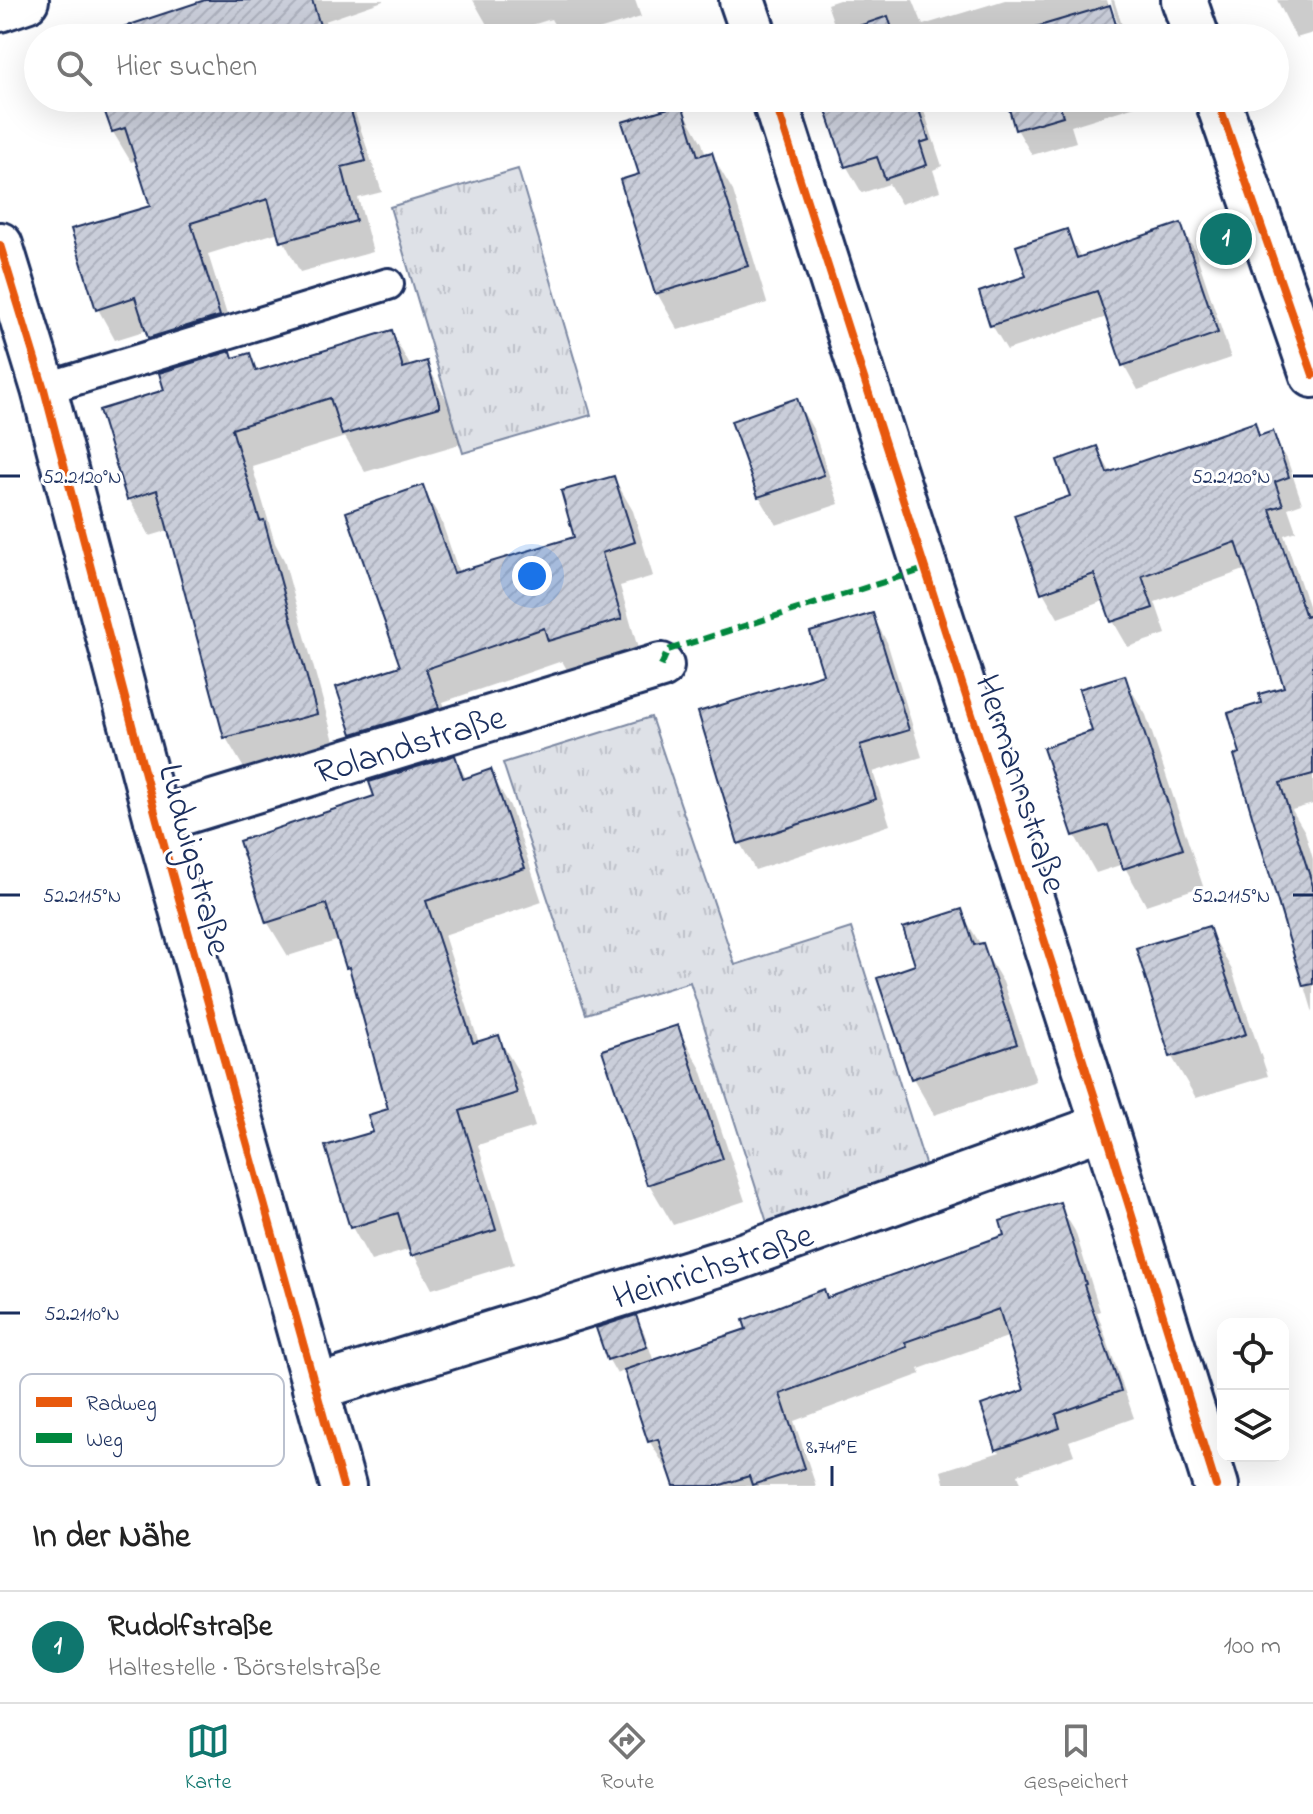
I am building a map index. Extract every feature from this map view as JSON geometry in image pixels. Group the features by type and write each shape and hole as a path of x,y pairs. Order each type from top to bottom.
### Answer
{"street":[{"path":"0,9 26,0"},
{"path":"742,0 750,24"},
{"path":"1184,0 1192,24"},
{"name":"Hermannstraße","path":"778,112 1104,1126 1216,1486"},
{"path":"1222,112 1313,375"},
{"name":"Ludwigstraße","path":"0,245 44,389 157,820 343,1486"},
{"name":"Rolandstraße","path":"157,820 661,666"},
{"name":"Heinrichstraße","path":"315,1388 734,1259 1104,1126"}],"lane":[{"path":"44,389 388,284"}],"green space":[{"path":"518,169 591,415 463,453 390,207"},
{"path":"651,717 735,965 851,928 931,1183 772,1238 690,982 586,1014 503,763"}],"building":[{"path":"205,0 312,0 320,24 132,24"},
{"path":"1110,5 1116,24 1046,24"},
{"path":"888,16 891,24 864,24"},
{"path":"105,112 351,112 366,161 342,167 356,221 280,242 268,199 191,223 220,316 148,338 135,297 96,310 71,229 150,206 125,128 112,132"},
{"path":"655,112 684,112 698,156 712,152 748,266 655,294 620,180 639,174 622,122"},
{"path":"827,112 920,112 929,140 920,143 927,165 885,179 877,157 845,167"},
{"path":"1010,112 1062,112 1063,116 1015,130"},
{"path":"1181,223 1218,333 1122,366 1097,291 990,326 979,292 1026,276 1016,246 1067,229 1077,258"},
{"path":"392,330 403,368 427,361 440,407 342,435 330,398 232,429 260,521 264,520 317,714 224,738 157,490 127,500 99,410 164,390 159,373 231,351 233,358 250,353 256,371"},
{"path":"797,398 824,475 758,497 731,421"},
{"path":"1255,422 1259,436 1273,431 1289,477 1275,482 1283,505 1270,509 1306,617 1313,614 1313,774 1280,783 1313,886 1313,984 1303,986 1234,755 1240,753 1228,713 1261,703 1259,694 1284,687 1236,542 1142,576 1153,608 1111,622 1094,574 1041,593 1014,515 1070,496 1057,460 1097,446 1107,473"},
{"path":"614,476 635,542 602,553 622,619 548,641 544,628 426,669 439,708 352,734 336,687 400,666 346,512 423,485 454,573 574,537 561,491"},
{"path":"873,613 909,730 860,745 876,799 738,844 698,712 823,674 810,632"},
{"path":"1125,675 1183,849 1123,869 1108,825 1073,836 1043,748 1092,731 1079,689"},
{"path":"455,755 463,779 491,769 525,868 426,901 473,1043 499,1035 517,1093 460,1111 496,1230 411,1256 398,1213 350,1228 325,1146 373,1132 368,1115 388,1109 349,967 346,968 326,904 266,923 239,841 374,796 369,782"},
{"path":"962,909 974,945 983,943 1017,1044 911,1079 877,978 915,965 903,928"},
{"path":"1209,926 1246,1034 1170,1057 1136,948"},
{"path":"678,1025 723,1159 647,1185 602,1050"},
{"path":"1060,1202 1084,1285 1121,1391 1056,1414 1060,1428 996,1450 981,1405 1024,1390 999,1309 905,1342 907,1347 780,1394 805,1468 752,1485 749,1476 718,1486 674,1486 658,1439 648,1442 624,1370 746,1329 743,1320 824,1289 827,1298 1004,1235 1000,1221"},
{"path":"636,1315 647,1347 607,1360 596,1328"}],"marked path":[{"path":"661,666 668,650 925,569"}],"cycle path":[{"path":"778,112 1104,1126 1216,1486"},
{"path":"1222,112 1313,375"},
{"path":"0,245 44,389 157,820 343,1486"}],"place":[{"name":"Rudolfstraße","path":"1226,239"}]}
